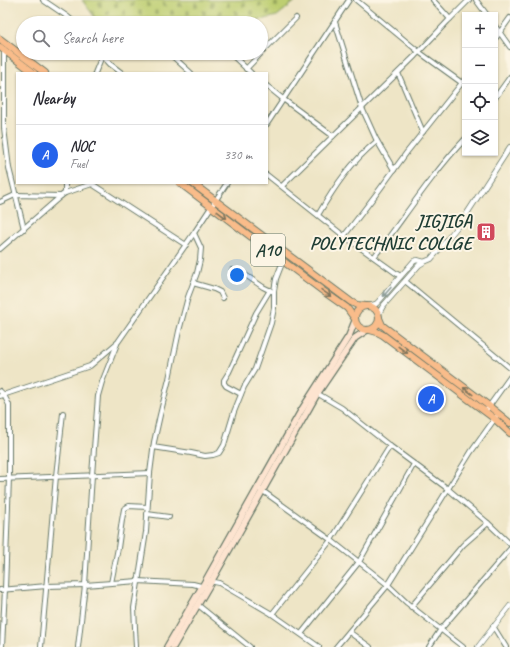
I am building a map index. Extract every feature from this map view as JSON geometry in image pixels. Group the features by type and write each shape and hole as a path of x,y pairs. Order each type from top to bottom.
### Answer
{"highway":[{"path":"2,45 16,57"},
{"path":"2,45 16,54"},
{"path":"19,60 33,72"},
{"path":"25,60 43,72"},
{"name":"A10","path":"181,184 283,262 347,308 359,328 362,330 377,332 382,335 497,416 510,423"},
{"name":"A10","path":"193,184 351,302 357,305 374,308 382,325 487,409"},
{"path":"355,320 358,309 368,306"},
{"path":"369,330 376,326 379,317"},
{"name":"A10","path":"497,416 510,433"}],"main road":[{"path":"315,392 349,336 355,320"},
{"path":"167,647 209,581 260,490 301,411 355,338 369,330"},
{"path":"173,647 198,605 205,587"}],"street":[{"path":"43,0 67,16"},
{"path":"268,122 349,0"},
{"path":"344,236 462,83 419,52 356,0"},
{"path":"433,0 450,19"},
{"path":"282,186 398,73 469,0"},
{"path":"476,0 485,12"},
{"path":"268,46 296,18"},
{"path":"498,35 510,18"},
{"path":"335,22 362,108 377,141 394,170"},
{"path":"498,30 510,47"},
{"path":"2,45 4,128 9,168 24,229"},
{"path":"95,72 100,60"},
{"path":"107,60 121,72"},
{"path":"177,60 190,72"},
{"path":"237,60 250,72"},
{"path":"246,69 255,60"},
{"path":"398,73 423,132"},
{"path":"498,94 510,77"},
{"path":"268,87 333,136"},
{"path":"0,136 5,134"},
{"path":"318,215 352,164 377,141"},
{"path":"374,257 435,174 462,142"},
{"path":"379,317 383,306 419,265 431,259 460,224 510,147"},
{"path":"268,176 344,236 400,276"},
{"path":"0,249 63,195 65,184"},
{"path":"0,202 15,195 63,195 93,184 186,245"},
{"path":"78,647 85,585 98,396 102,382 118,342 186,245 226,184"},
{"path":"136,647 134,608 146,532 153,447 179,331 188,296 200,260 201,248 194,233"},
{"path":"368,306 376,304 400,276 417,260 424,262"},
{"path":"241,394 226,386 224,384 224,380 232,367 256,314 272,291 283,262"},
{"path":"232,270 241,272 259,285 272,291"},
{"path":"406,281 510,368"},
{"path":"193,283 214,289 220,292 223,298"},
{"path":"153,447 205,456 213,456 219,453 224,445 241,394 255,369 271,323 274,308 272,291"},
{"path":"2,396 90,366 118,342"},
{"path":"487,409 510,377"},
{"path":"0,391 9,405 9,478 2,647"},
{"path":"315,392 342,408 448,489 510,544"},
{"path":"42,647 46,586 63,413"},
{"path":"336,647 388,585 471,452 497,416"},
{"path":"272,614 331,540 390,446"},
{"path":"301,634 359,562 414,464"},
{"path":"0,479 150,473"},
{"path":"260,490 331,540 388,585 411,607 463,647"},
{"path":"111,583 124,509 129,506 147,507"},
{"path":"147,514 169,517"},
{"path":"411,607 463,545 488,523"},
{"path":"429,647 441,629 510,549"},
{"path":"0,590 138,581 193,584 205,587"},
{"path":"209,581 219,583 272,614 319,647"},
{"path":"198,605 250,647"},
{"path":"478,647 510,606"},
{"path":"493,626 506,647"},
{"path":"348,632 370,647"}],"green space":[{"path":"82,0 297,0 277,16 268,18 268,16 94,16"}],"place":[{"name":"JIGJIGA POLYTECHNIC COLLGE","path":"486,232"},
{"name":"NOC","path":"431,399"}]}
